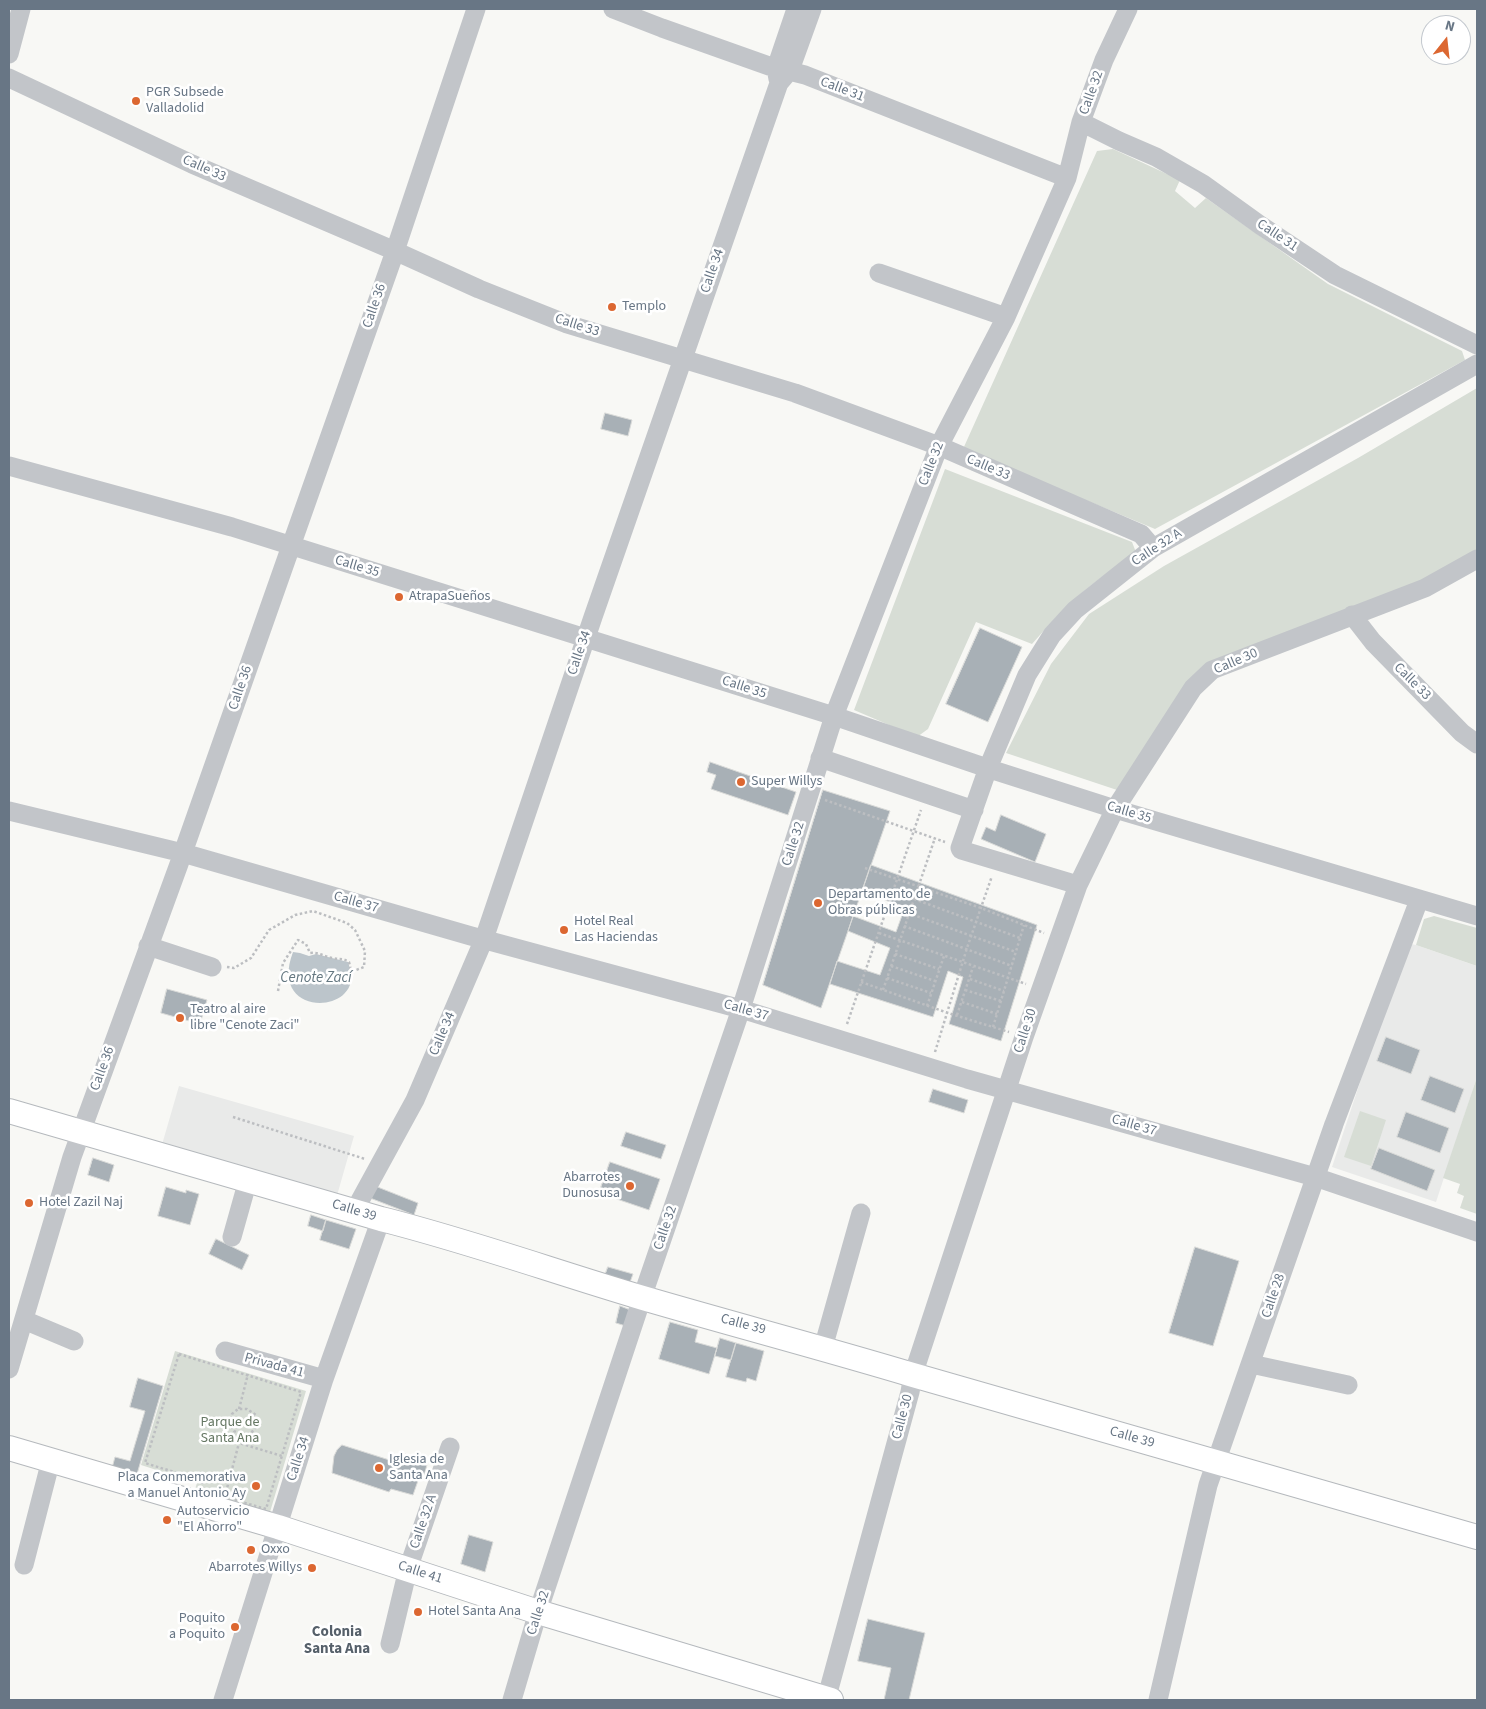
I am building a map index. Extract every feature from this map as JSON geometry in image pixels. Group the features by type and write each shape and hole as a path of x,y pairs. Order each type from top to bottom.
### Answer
{"main road":[{"name":"Calle 39","path":"9,1111 356,1212 427,1230 643,1298 1477,1536"},
{"name":"Calle 41","path":"9,1448 222,1511 272,1518 408,1569 538,1612 828,1700"}],"street":[{"path":"9,54 21,9"},
{"name":"Calle 36","path":"9,1369 81,1132 183,853 395,251 476,9"},
{"name":"Calle 31","path":"613,9 781,74 1067,178"},
{"name":"Calle 34","path":"356,1212 357,1206 415,1100 484,939 586,637 781,74 796,9"},
{"name":"Calle 34","path":"781,74 812,9"},
{"name":"Calle 32","path":"512,1700 538,1612 741,1009 834,716 938,446 1006,317 1067,178 1081,122 1104,60 1128,9"},
{"name":"Calle 33","path":"9,78 192,164 479,289 567,324 794,394 938,446 1141,534 1153,548"},
{"name":"Calle 31","path":"1081,122 1156,157 1203,184 1335,275 1477,345"},
{"path":"879,273 1006,317"},
{"name":"Calle 32 A","path":"960,848 988,768 1027,674 1052,635 1075,610 1153,548 1477,364"},
{"name":"Calle 35","path":"9,466 232,527 834,716 1115,809 1477,916"},
{"name":"Calle 30","path":"828,1700 913,1375 1040,988 1078,885 1115,809 1193,688 1212,670 1425,588 1477,559"},
{"name":"Calle 33","path":"1352,615 1372,642 1462,733 1477,744"},
{"path":"820,758 974,810"},
{"name":"Calle 37","path":"9,811 183,853 484,939 741,1009 930,1068 1315,1177 1477,1232"},
{"path":"960,848 961,850 1078,885"},
{"name":"Calle 28","path":"1158,1700 1208,1485 1315,1177 1419,900"},
{"path":"148,946 212,967"},
{"path":"232,1236 248,1180"},
{"path":"823,1348 860,1214"},
{"name":"Calle 34","path":"223,1700 272,1518 381,1219"},
{"path":"24,1320 74,1340"},
{"name":"Privada 41","path":"225,1351 249,1367 324,1379"},
{"path":"1251,1364 1348,1385"},
{"name":"Calle 32 A","path":"390,1644 408,1569 450,1447"},
{"path":"24,1565 52,1460"}],"path":[{"path":"810,794 914,829 960,848"},
{"path":"841,1040 927,795"},
{"path":"883,990 908,913 936,838"},
{"path":"930,1068 971,935 997,861"},
{"path":"865,868 981,908 1059,939"},
{"path":"914,899 1020,938"},
{"path":"212,967 234,968 251,958 269,930 295,916 313,911 347,923 355,930 365,951 364,967 356,970"},
{"path":"908,913 1016,952"},
{"path":"993,1027 1024,925"},
{"path":"904,926 1012,966"},
{"path":"879,933 1007,979 1040,988"},
{"path":"278,991 283,963 298,940 306,944 310,953 317,952 333,958 344,958 349,962 352,974"},
{"path":"895,954 940,969"},
{"path":"927,1006 944,956"},
{"path":"891,966 936,981"},
{"path":"957,1016 973,966"},
{"path":"887,978 931,993"},
{"path":"969,978 1004,991"},
{"path":"861,982 927,1006 1024,1037"},
{"path":"965,990 1001,1001"},
{"path":"962,1002 997,1014"},
{"path":"233,1117 381,1164"},
{"path":"167,1470 145,1463 178,1354 249,1367 301,1392 282,1456 272,1518"},
{"path":"239,1409 249,1367"},
{"path":"248,1408 256,1415 257,1426 251,1434 242,1435 234,1431 230,1424 232,1414 239,1409 248,1408"},
{"path":"222,1511 242,1435"},
{"path":"239,1443 282,1456"}],"shaded area":[{"path":"1406,943 1477,966 1477,1077 1436,1202 1332,1167"},
{"path":"179,1086 354,1136 336,1199 161,1148"}],"green space":[{"path":"1113,149 1180,180 1175,191 1195,208 1206,198 1328,284 1462,351 1465,360 1155,529 963,449 1097,151"},
{"path":"1477,388 1477,553 1413,591 1212,664 1120,791 1006,753 1051,664 1089,614 1164,566 1358,458"},
{"path":"945,469 1132,542 1137,555 1103,577 1080,595 1055,618 1032,644 976,622 928,729 917,737 854,710"},
{"path":"1434,916 1477,928 1477,966 1416,945 1424,919"},
{"path":"1477,1077 1477,1214 1460,1208 1464,1196 1457,1193 1460,1184 1443,1178"},
{"path":"1360,1111 1386,1120 1371,1166 1344,1157"},
{"name":"Parque de Santa Ana","path":"175,1351 306,1391 268,1514 194,1492 197,1483 141,1465"}],"water":[{"name":"Cenote Zací","path":"293,952 309,956 316,954 348,962 351,973 349,987 341,997 329,1002 315,1003 302,998 292,989 289,973"}],"building":[{"path":"605,413 632,420 628,436 601,429"},
{"path":"980,628 1022,647 988,722 946,704"},
{"name":"Super Willys","path":"710,762 796,792 788,815 711,789 716,775 707,772"},
{"path":"823,790 890,811 821,1008 763,985"},
{"path":"1001,815 1046,834 1035,862 981,839 986,827 995,831"},
{"path":"871,865 1037,925 1001,1041 949,1024 963,977 948,971 933,1017 830,984 837,961 880,975 890,948 848,931 853,916 896,932 905,907 862,892"},
{"path":"167,989 207,1000 200,1024 161,1013"},
{"path":"1386,1037 1420,1050 1411,1074 1377,1061"},
{"path":"1430,1076 1464,1089 1455,1113 1421,1100"},
{"path":"933,1089 968,1100 964,1113 929,1102"},
{"path":"1406,1112 1449,1128 1440,1153 1397,1137"},
{"path":"626,1132 666,1145 661,1159 621,1146"},
{"path":"1379,1148 1435,1170 1427,1191 1371,1169"},
{"path":"93,1158 114,1165 109,1182 88,1175"},
{"name":"Abarrotes Dunosusa","path":"610,1162 660,1179 649,1210 599,1193"},
{"path":"375,1186 418,1203 414,1215 370,1198"},
{"path":"166,1187 186,1193 186,1190 199,1194 190,1225 158,1216"},
{"path":"311,1215 326,1220 323,1231 308,1226"},
{"path":"326,1220 356,1229 349,1249 320,1240"},
{"path":"216,1239 249,1255 242,1270 209,1254"},
{"path":"1195,1247 1239,1261 1213,1346 1169,1333"},
{"path":"608,1267 633,1274 629,1285 604,1278"},
{"path":"620,1306 628,1309 632,1316 629,1327 616,1323"},
{"path":"670,1322 698,1330 695,1342 717,1348 709,1374 659,1359"},
{"path":"720,1338 736,1343 731,1360 715,1356"},
{"path":"736,1343 764,1351 756,1381 747,1378 746,1382 726,1377"},
{"path":"138,1378 163,1386 137,1474 112,1468 115,1457 130,1461 145,1411 130,1407"},
{"name":"Iglesia de Santa Ana","path":"342,1445 402,1464 405,1454 428,1461 424,1476 420,1475 413,1495 391,1489 389,1492 332,1473 334,1456"},
{"path":"469,1535 493,1542 485,1572 461,1564"},
{"path":"868,1619 925,1633 909,1700 884,1700 891,1668 858,1661"}],"place":[{"name":"PGR Subsede Valladolid","path":"136,101"},
{"name":"Templo","path":"612,307"},
{"name":"AtrapaSueños","path":"399,597"},
{"name":"Super Willys","path":"741,782"},
{"name":"Departamento de Obras públicas","path":"818,903"},
{"name":"Hotel Real Las Haciendas","path":"564,930"},
{"name":"Teatro al aire libre \"Cenote Zaci\"","path":"180,1018"},
{"name":"Abarrotes Dunosusa","path":"630,1186"},
{"name":"Hotel Zazil Naj","path":"29,1203"},
{"name":"Iglesia de Santa Ana","path":"379,1468"},
{"name":"Placa Conmemorativa a Manuel Antonio Ay","path":"256,1486"},
{"name":"Autoservicio \"El Ahorro\"","path":"167,1520"},
{"name":"Oxxo","path":"251,1550"},
{"name":"Abarrotes Willys","path":"312,1568"},
{"name":"Hotel Santa Ana","path":"418,1612"},
{"name":"Poquito a Poquito","path":"235,1627"}],"district":[{"name":"Colonia Santa Ana","path":"337,1642"}]}
